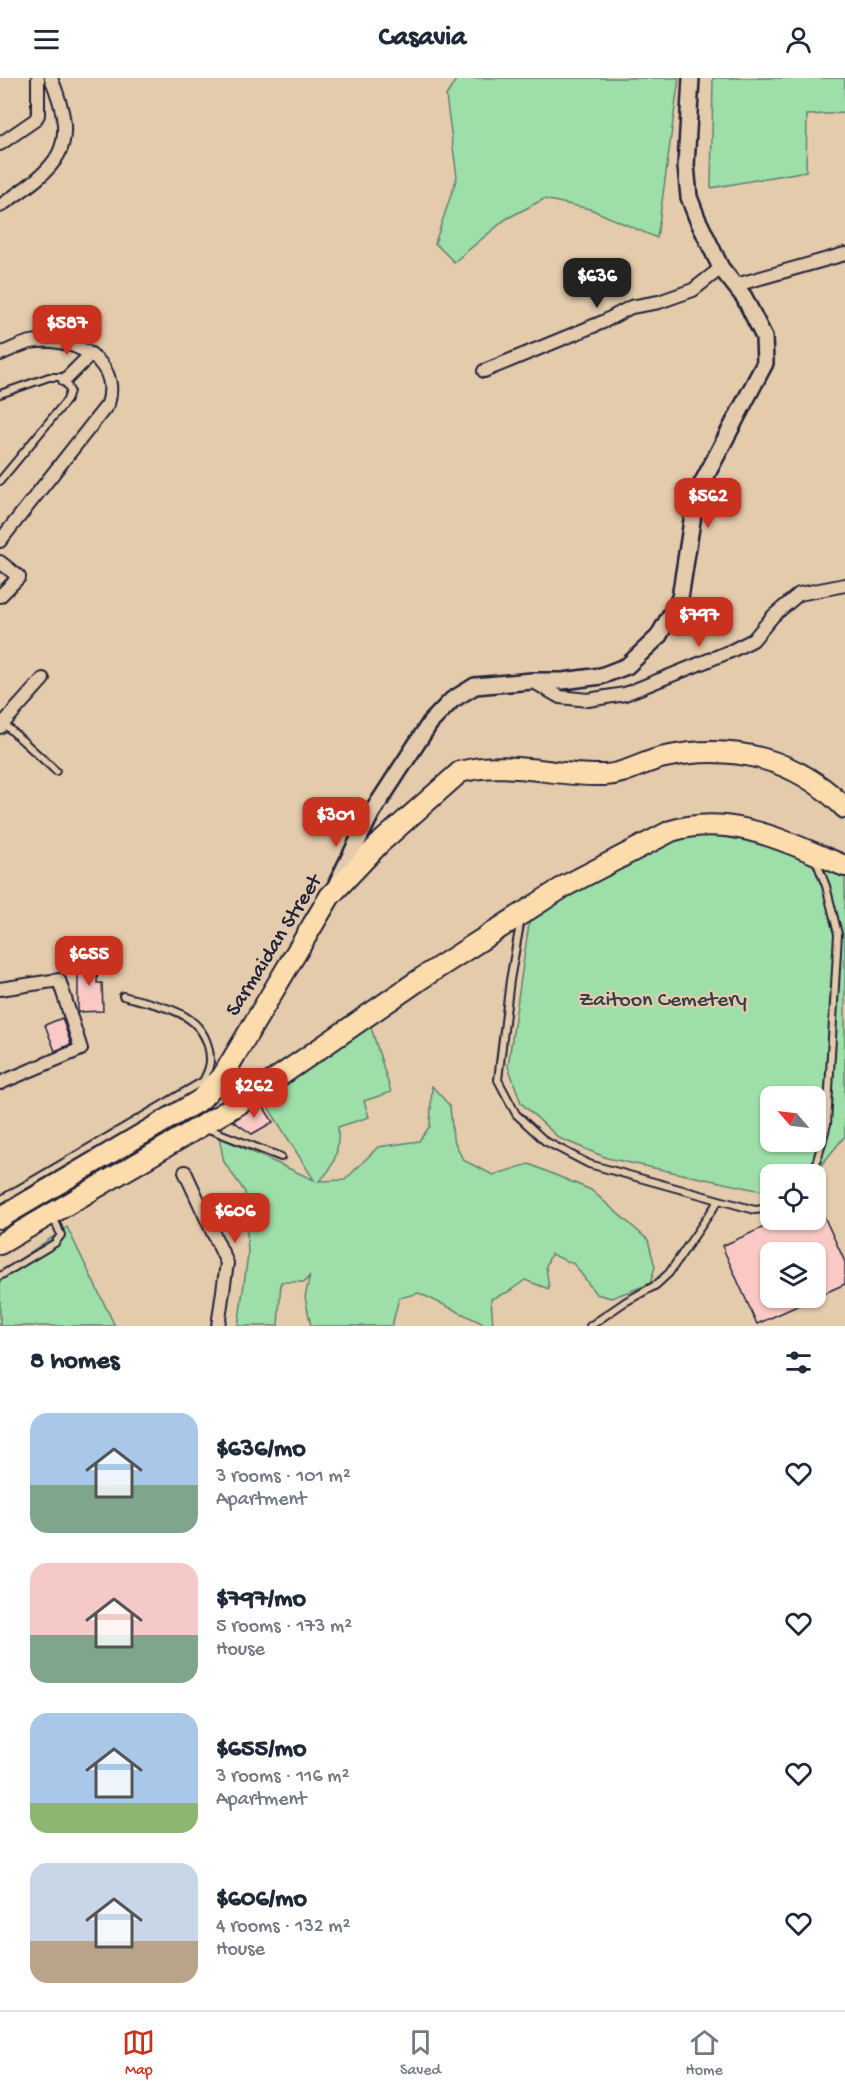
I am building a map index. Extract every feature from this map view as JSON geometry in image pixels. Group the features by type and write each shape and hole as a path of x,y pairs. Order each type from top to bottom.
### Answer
{"main road":[{"name":"Sarmaidan Street","path":"0,1218 200,1100 222,1077 330,896 380,843 460,772 475,768 604,775 622,773 663,757 688,754 750,754 792,768 813,780 845,808"},
{"path":"0,1244 242,1102 422,978 522,916 565,886 671,831 689,825 739,826 845,866"}],"street":[{"path":"0,144 35,120 38,115 38,78"},
{"path":"0,206 43,174 60,153 66,136 65,116 51,78"},
{"path":"330,896 371,814 430,723 452,700 475,686 563,681 601,676 627,666 658,637 680,598 696,495 765,363 764,337 744,297 721,268 696,218 689,197 686,166 691,78"},
{"path":"736,285 845,254"},
{"path":"484,371 603,322 631,308 659,302 693,290 721,268"},
{"path":"0,354 29,342 52,341 69,344 91,354 101,363 108,376 110,390 108,404 0,541"},
{"path":"65,380 91,354"},
{"path":"0,562 19,577 0,596"},
{"path":"532,681 560,697 588,700 625,694 753,640 773,616 799,594 845,585"},
{"path":"2,725 43,679"},
{"path":"371,814 371,828 380,843"},
{"path":"0,989 59,980 81,1049 0,1083"},
{"path":"185,1172 227,1263 218,1326"}],"lane":[{"path":"0,394 49,377 60,377 70,387 67,400 0,481"},
{"path":"2,725 56,771"},
{"path":"813,853 826,886 838,934 827,1124 813,1164"},
{"path":"522,916 510,980 498,1080 516,1114 545,1140 589,1164 754,1210 760,1210"},
{"path":"0,1200 203,1081 210,1068 210,1056 205,1037 198,1026 188,1017 171,1009 123,996"},
{"path":"200,1126 281,1157"},
{"path":"590,1326 625,1302 656,1285 669,1273 719,1200"},
{"path":"0,1276 55,1243 61,1235 60,1227 52,1213"}],"green space":[{"path":"457,78 679,78 657,238 590,209 544,199 506,219 454,262 435,243 457,177 446,96"},
{"path":"713,78 845,78 845,113 807,115 806,171 711,188"},
{"name":"Zaitoon Cemetery","path":"691,827 733,829 845,871 845,1136 822,1164 760,1164 760,1191 607,1158 559,1138 521,1103 508,1066 530,917 607,867"},
{"path":"369,1021 391,1092 364,1101 369,1117 338,1127 338,1143 333,1164 319,1181 345,1180 378,1147 419,1141 430,1126 432,1086 450,1106 453,1138 463,1160 493,1175 529,1164 591,1190 648,1240 655,1267 650,1284 611,1298 596,1294 574,1264 551,1254 546,1266 549,1289 525,1280 508,1292 491,1299 493,1326 488,1326 419,1293 399,1298 392,1326 311,1326 305,1297 310,1275 305,1282 281,1282 278,1326 238,1326 248,1255 245,1192 224,1162 219,1137 314,1180 258,1091"},
{"path":"67,1227 115,1326 0,1326 0,1273"}],"building":[{"path":"74,961 98,961 97,983 102,983 103,1011 78,1012 78,974 74,974"},
{"path":"62,1018 71,1044 55,1051 45,1025"},
{"path":"261,1103 273,1122 252,1134 233,1121"},
{"path":"826,1221 845,1262 845,1284 826,1293 826,1242 760,1242 760,1308 793,1308 757,1324 722,1246 760,1229 826,1230"}]}
